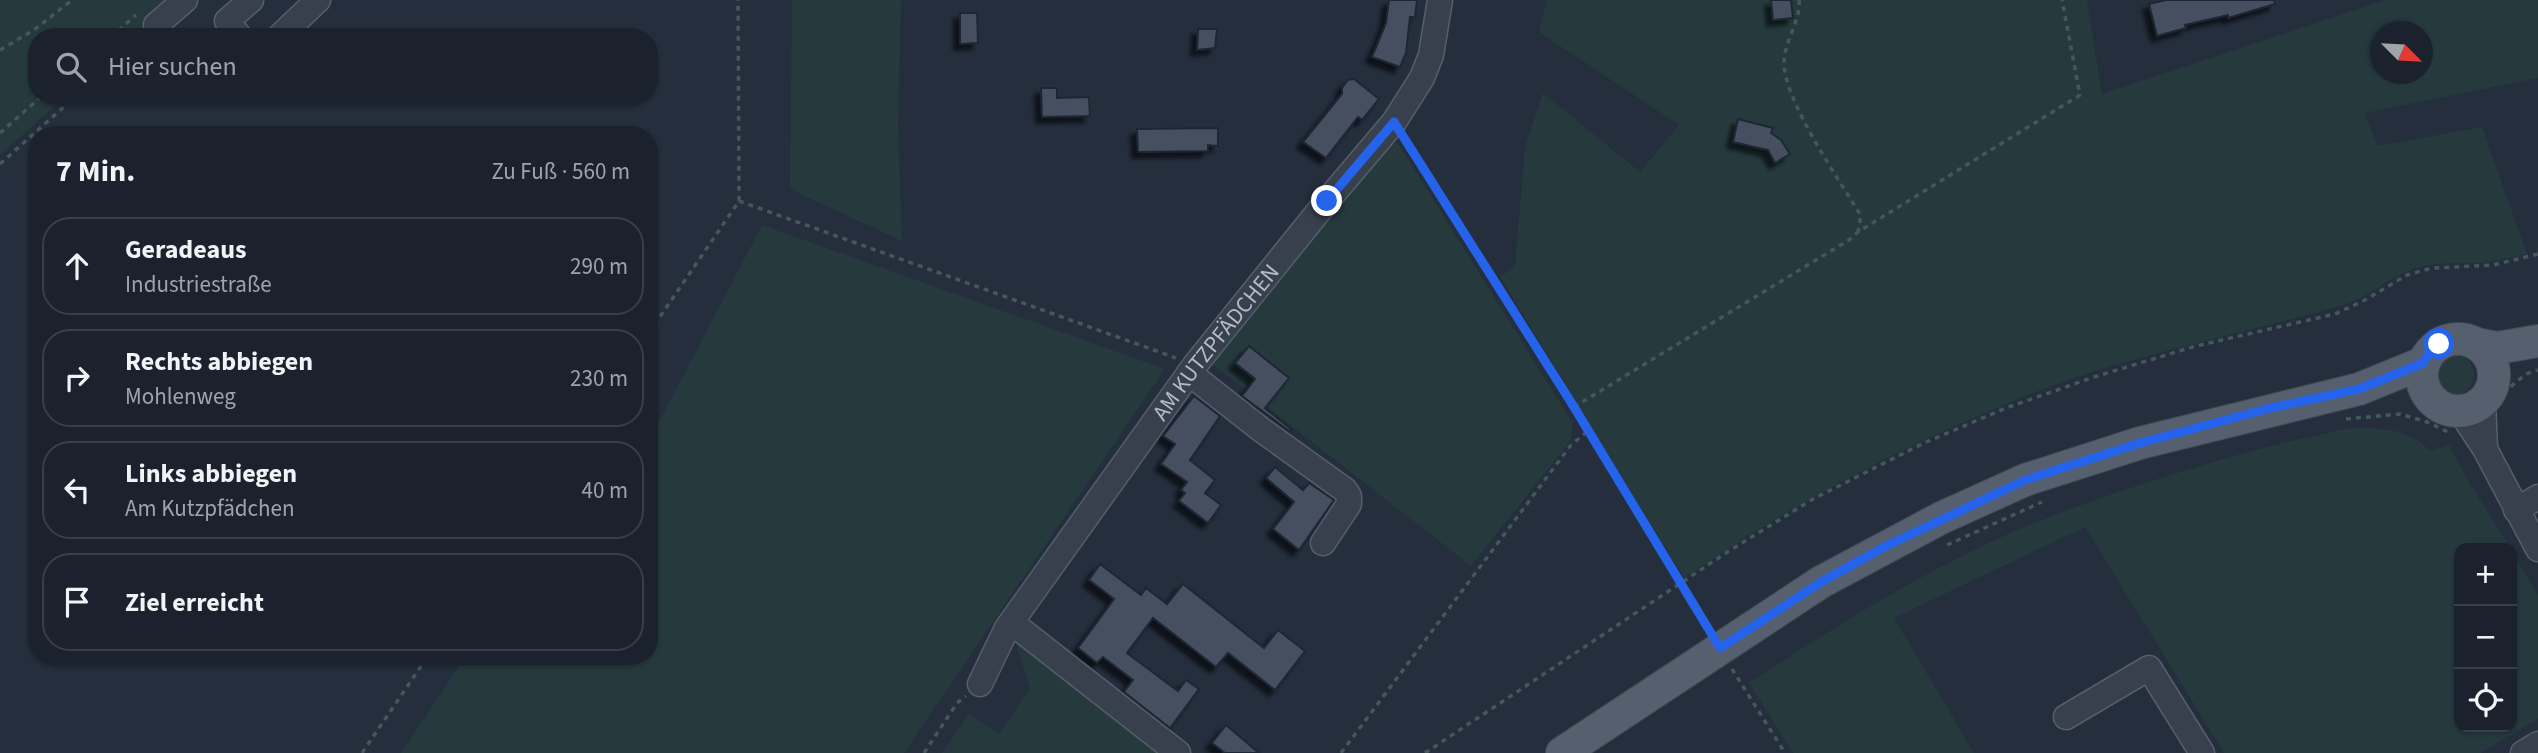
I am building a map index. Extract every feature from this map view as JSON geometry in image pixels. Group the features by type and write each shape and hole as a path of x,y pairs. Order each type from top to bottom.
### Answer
{"main road":[{"path":"2481,416 2440,406 2424,377 2430,352 2439,344 2451,340 2464,339 2497,348 2538,341"},
{"path":"2476,344 2486,352 2492,363 2481,416"},
{"path":"2481,416 2506,363 2538,347"},
{"path":"1562,753 1725,664 1821,582 1884,547 2025,480 2140,443 2270,408 2424,377"}],"street":[{"path":"146,20 184,0"},
{"path":"232,28 226,21 251,0"},
{"path":"288,28 318,0"},
{"name":"AM KUTZPFÄDCHEN","path":"980,684 1012,623 1192,369 1394,122 1422,78 1431,55 1440,0"},
{"path":"1192,369 1263,431 1345,490 1349,496 1349,504 1323,543"},
{"path":"2481,416 2516,510 2538,549"},
{"path":"2516,510 2538,497"},
{"path":"1012,623 1178,753"},
{"path":"2066,717 2149,668 2202,753"},
{"path":"2523,753 2538,744"}],"path":[{"path":"37,28 72,0"},
{"path":"658,320 740,201 738,0"},
{"path":"1799,0 1800,8 1787,43 1784,64 1793,102 1861,216 1858,232"},
{"path":"1574,407 1838,247 2080,95 2062,0"},
{"path":"130,28 146,20"},
{"path":"0,50 28,34"},
{"path":"0,133 32,105"},
{"path":"42,126 66,105"},
{"path":"1394,122 1574,407 1725,664 1785,753"},
{"path":"0,164 28,139"},
{"path":"740,201 1192,369"},
{"path":"1425,753 1679,583 1825,493 1924,443 2006,408 2094,377 2196,346 2335,314 2407,275 2432,268 2493,265 2538,254"},
{"path":"2335,420 2400,414 2463,437 2481,416 2493,419 2504,392 2526,374 2538,370"},
{"path":"1341,753 1571,445 1588,431"},
{"path":"1940,548 2050,499"},
{"path":"362,753 422,665"},
{"path":"924,753 957,704 980,684"}],"green space":[{"path":"0,0 174,0 143,28 28,28 28,105 56,105 32,126 28,126 28,130 0,155"},
{"path":"792,0 901,0 898,125 902,241 790,189"},
{"path":"1547,0 2087,0 2102,94 2385,0 2538,0 2538,78 2365,113 2378,146 2482,127 2527,254 2484,262 2421,266 2397,276 2350,303 2121,363 2046,388 1937,434 1862,471 1755,532 1684,578 1500,277 1515,266 1525,147 1543,93 1640,172 1679,125 1539,32"},
{"path":"1389,140 1398,143 1572,422 1571,440 1471,566 1211,363"},
{"path":"762,225 1165,369 904,753 401,753 460,665 658,665 658,421"},
{"path":"2454,355 2468,361 2474,375 2468,389 2454,395 2440,389 2434,375 2440,361"},
{"path":"2352,428 2394,431 2422,443 2430,451 2449,445 2507,543 2454,543 2454,732 2516,732 2480,753 2224,753 2085,527 1894,618 1974,753 1793,753 1749,683 1908,585 2015,531 2102,498 2280,444"},
{"path":"2517,559 2538,595 2538,719 2517,731"},
{"path":"1025,626 1191,753 942,753 969,714 999,734 1030,688 1016,644"}],"building":[{"path":"1389,0 1417,0 1415,17 1410,17 1406,53 1400,67 1372,57 1386,23"},
{"path":"1771,0 1791,0 1793,18 1773,20"},
{"path":"2166,0 2274,0 2275,4 2228,18 2228,15 2185,25 2186,28 2157,36 2149,4"},
{"path":"960,13 977,13 978,43 960,44"},
{"path":"1198,29 1217,29 1215,48 1197,50"},
{"path":"1354,79 1379,99 1362,120 1358,117 1326,158 1303,142 1342,94 1342,88 1348,80"},
{"path":"1041,88 1057,88 1057,98 1089,97 1090,116 1042,117"},
{"path":"1738,119 1773,128 1771,133 1781,140 1790,154 1775,163 1768,150 1733,142"},
{"path":"1218,128 1218,146 1208,145 1208,151 1138,152 1137,129"},
{"path":"1249,346 1289,378 1265,408 1291,429 1289,431 1242,396 1255,379 1235,363"},
{"path":"1194,396 1220,416 1190,460 1215,480 1205,493 1221,505 1208,523 1179,501 1185,493 1181,490 1187,482 1161,464 1175,444 1163,436"},
{"path":"1275,467 1303,490 1309,483 1334,500 1299,550 1273,529 1294,502 1266,478"},
{"path":"1100,564 1141,595 1146,588 1167,604 1183,584 1264,648 1278,630 1305,651 1275,690 1228,653 1216,667 1153,618 1127,653 1178,691 1186,680 1199,689 1170,728 1124,692 1133,680 1103,657 1097,663 1078,648 1114,599 1089,580"},
{"path":"1226,725 1259,753 1225,753 1212,743"}],"route":[{"path":"1327,201 1394,122 1574,407 1720,648 1821,582 1884,547 2025,480 2103,454 2209,424 2359,389 2423,363 2439,344"}]}
